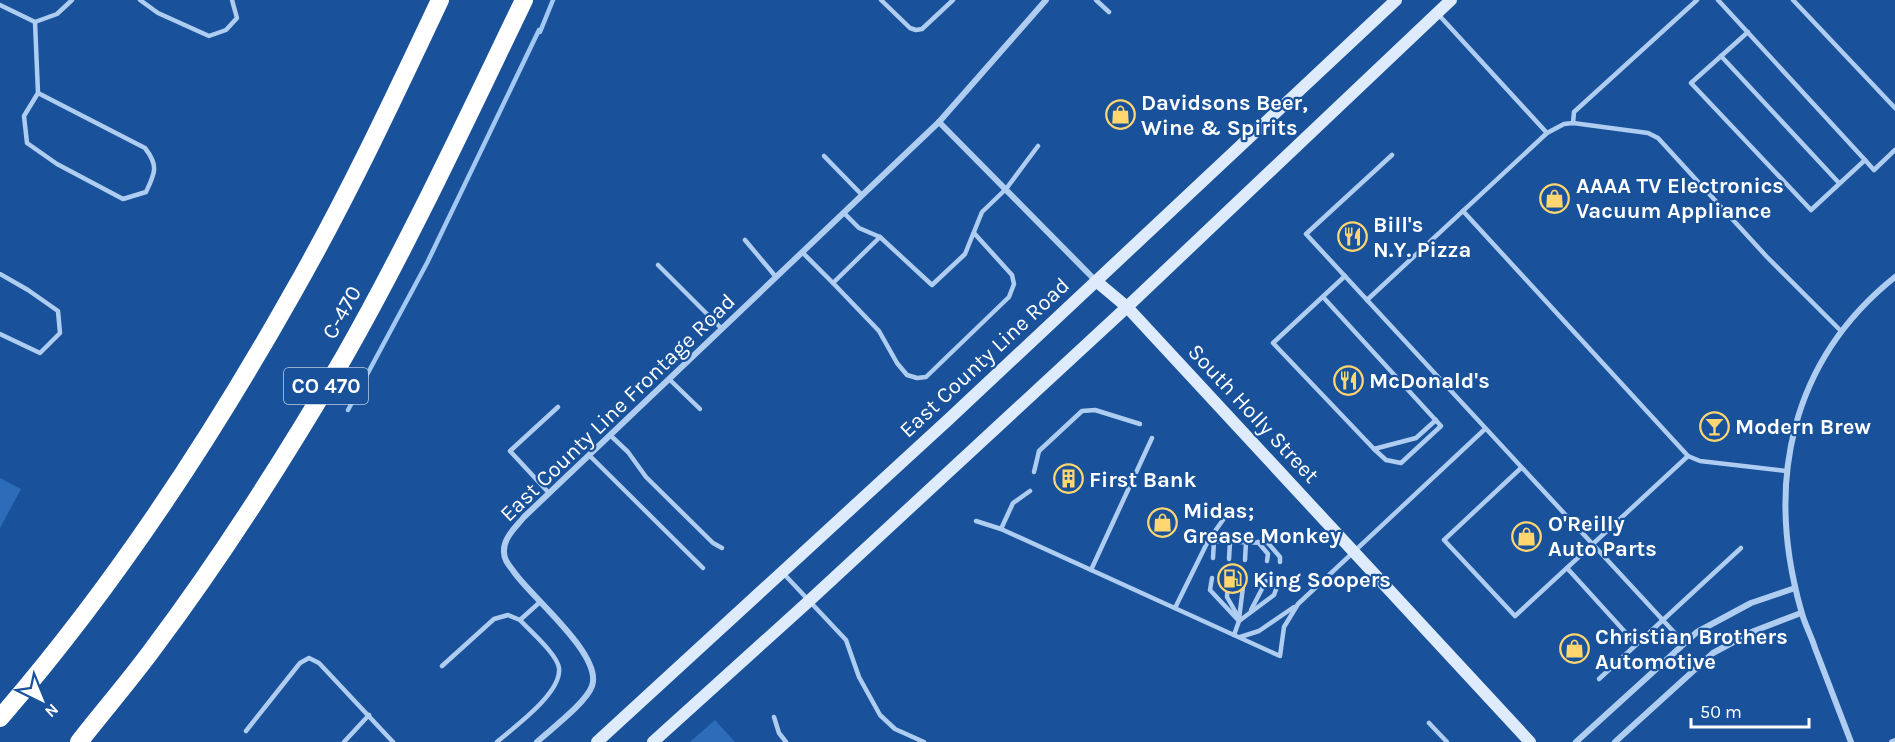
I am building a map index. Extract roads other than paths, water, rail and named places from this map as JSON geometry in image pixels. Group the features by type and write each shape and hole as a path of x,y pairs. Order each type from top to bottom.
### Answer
{"highway":[{"name":"CO 470","path":"0,718 61,644 116,571 172,491 234,395 334,218 440,0"},
{"name":"C-470","path":"79,742 185,604 243,521 308,418 406,242 524,0"}],"main road":[{"name":"East County Line Road","path":"597,742 949,419 1396,0"},
{"path":"653,742 1127,307 1436,6 1450,0"},
{"name":"South Holly Street","path":"1096,281 1127,307 1530,742"}],"street":[{"name":"East County Line Frontage Road","path":"537,742 584,699 594,678 583,650 520,580 506,560 504,544 509,536 524,517 939,122 1046,0"},
{"name":"South Holly Street","path":"939,122 1096,281"},
{"path":"1851,742 1801,613 1787,555 1786,471 1793,432 1814,377 1840,331 1867,301 1895,277"},
{"path":"1576,742 1697,632 1735,611 1795,588"},
{"path":"1616,742 1713,653 1754,631 1801,613"}],"lane":[{"path":"0,5 35,22 57,14 72,0"},
{"path":"140,0 158,13 209,36 226,30 237,18 232,0"},
{"path":"881,0 910,28 916,30 922,29 953,0"},
{"path":"1096,0 1109,12"},
{"path":"1573,123 1574,112 1697,0"},
{"path":"1718,0 1874,170 1895,150"},
{"path":"1793,0 1895,108"},
{"path":"1436,6 1546,133"},
{"path":"35,22 38,93 24,116 27,143 57,164 123,199 146,192 155,173 153,158 145,148 38,93"},
{"path":"1748,32 1691,83 1811,210 1865,160"},
{"path":"1721,56 1839,183"},
{"path":"1367,300 1546,133 1564,124 1573,123 1648,133 1658,138 1767,257 1840,331"},
{"path":"844,213 859,228 880,237 932,285 965,254 982,212 1006,189 1038,146"},
{"path":"1392,155 1306,234 1684,643"},
{"path":"824,156 862,195"},
{"path":"1463,211 1688,456 1700,461 1786,471"},
{"path":"802,252 879,331 897,363 908,375 917,378 926,377 1009,297 1014,284 1012,275 974,233"},
{"path":"833,283 880,237"},
{"path":"745,240 776,277"},
{"path":"658,265 722,329"},
{"path":"0,274 58,311 60,333 40,352 0,334"},
{"path":"1323,297 1441,426 1401,463 1386,459 1374,449 1273,343 1345,276"},
{"path":"669,379 700,409"},
{"path":"549,493 510,451 558,407"},
{"path":"1034,472 1039,451 1082,411 1095,410 1140,424"},
{"path":"1374,449 1416,438 1436,420"},
{"path":"1237,636 1260,631 1298,604 1485,429"},
{"path":"610,435 628,452 646,477 713,543 722,548"},
{"path":"1091,570 1152,438"},
{"path":"589,455 703,568"},
{"path":"1521,468 1444,540 1515,616 1688,456"},
{"path":"1001,530 1013,503 1030,491"},
{"path":"1175,608 1225,517"},
{"path":"976,521 1001,530 1280,656 1284,627 1298,604"},
{"path":"1211,541 1268,543 1280,557 1280,562"},
{"path":"1211,541 1213,558"},
{"path":"1229,559 1230,542"},
{"path":"1245,560 1246,542"},
{"path":"1258,542 1268,554 1267,561"},
{"path":"1599,679 1741,548"},
{"path":"1567,568 1636,644"},
{"path":"781,571 846,640 859,677 880,715 895,729 924,742"},
{"path":"1212,578 1210,590 1239,620"},
{"path":"1228,579 1227,597 1239,620"},
{"path":"1237,636 1244,579"},
{"path":"1250,613 1266,580"},
{"path":"1239,620 1274,595 1279,581"},
{"path":"520,620 540,602"},
{"path":"442,666 494,619 508,615 520,620 552,654 559,667 550,694 497,742"},
{"path":"246,731 300,663 309,658 320,663 393,742"},
{"path":"344,742 369,715"},
{"path":"774,717 779,733 786,742"},
{"path":"1429,723 1446,742"}],"waterway":[{"path":"540,32 553,0"},
{"path":"348,410 427,263 539,30"}],"place":[{"name":"Davidsons Beer, Wine & Spirits","path":"1120,115"},
{"name":"AAAA TV Electronics Vacuum Appliance","path":"1555,198"},
{"name":"Bill's N.Y. Pizza","path":"1352,237"},
{"name":"McDonald's","path":"1348,380"},
{"name":"Modern Brew","path":"1714,426"},
{"name":"First Bank","path":"1068,479"},
{"name":"Midas; Grease Monkey","path":"1162,523"},
{"name":"O'Reilly Auto Parts","path":"1527,536"},
{"name":"King Soopers","path":"1232,579"},
{"name":"Christian Brothers Automotive","path":"1574,649"}]}
